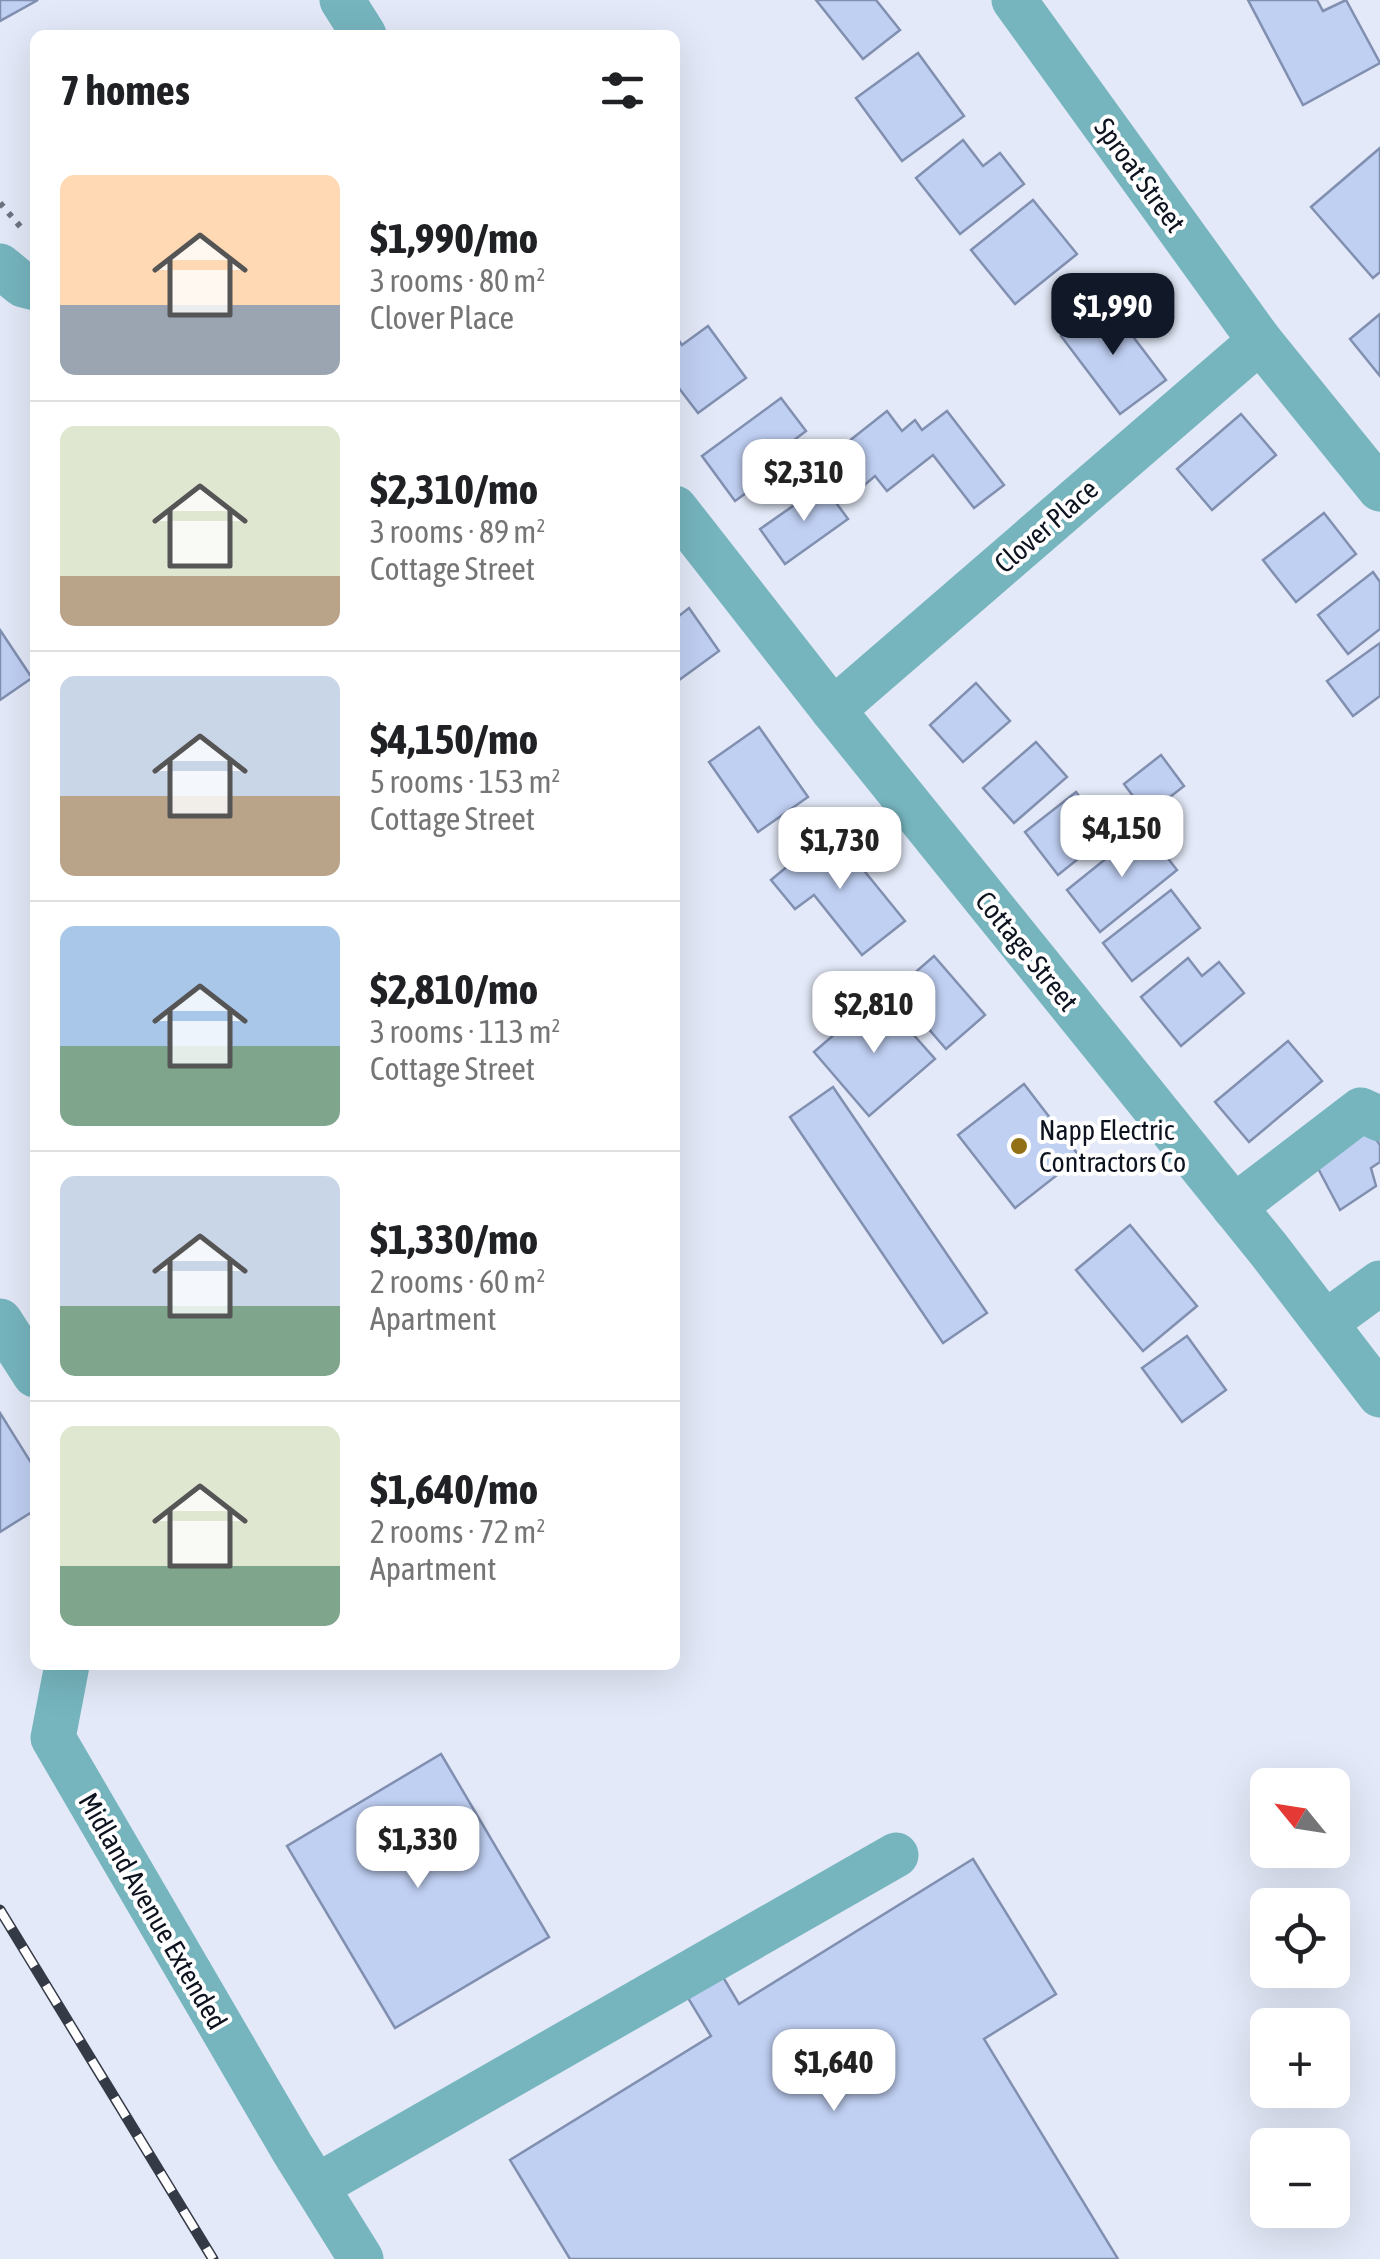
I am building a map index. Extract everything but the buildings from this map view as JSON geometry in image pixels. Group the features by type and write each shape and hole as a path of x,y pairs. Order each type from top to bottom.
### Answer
{"street":[{"path":"342,0 361,30"},
{"name":"Sproat Street","path":"1014,0 1260,341 1380,490"},
{"name":"Clover Place","path":"833,710 1260,341"},
{"name":"Cottage Street","path":"680,514 1380,1394"},
{"path":"1234,1207 1360,1110 1380,1119"},
{"path":"1326,1323 1380,1283"},
{"path":"0,1321 30,1367"},
{"name":"Midland Avenue Extended","path":"66,1670 53,1738 361,2259"},
{"path":"317,2186 896,1855"}],"path":[{"path":"0,203 18,280"}],"railway":[{"path":"0,1910 213,2259"}],"place":[{"name":"Napp Electric Contractors Co","path":"1019,1146"}]}
